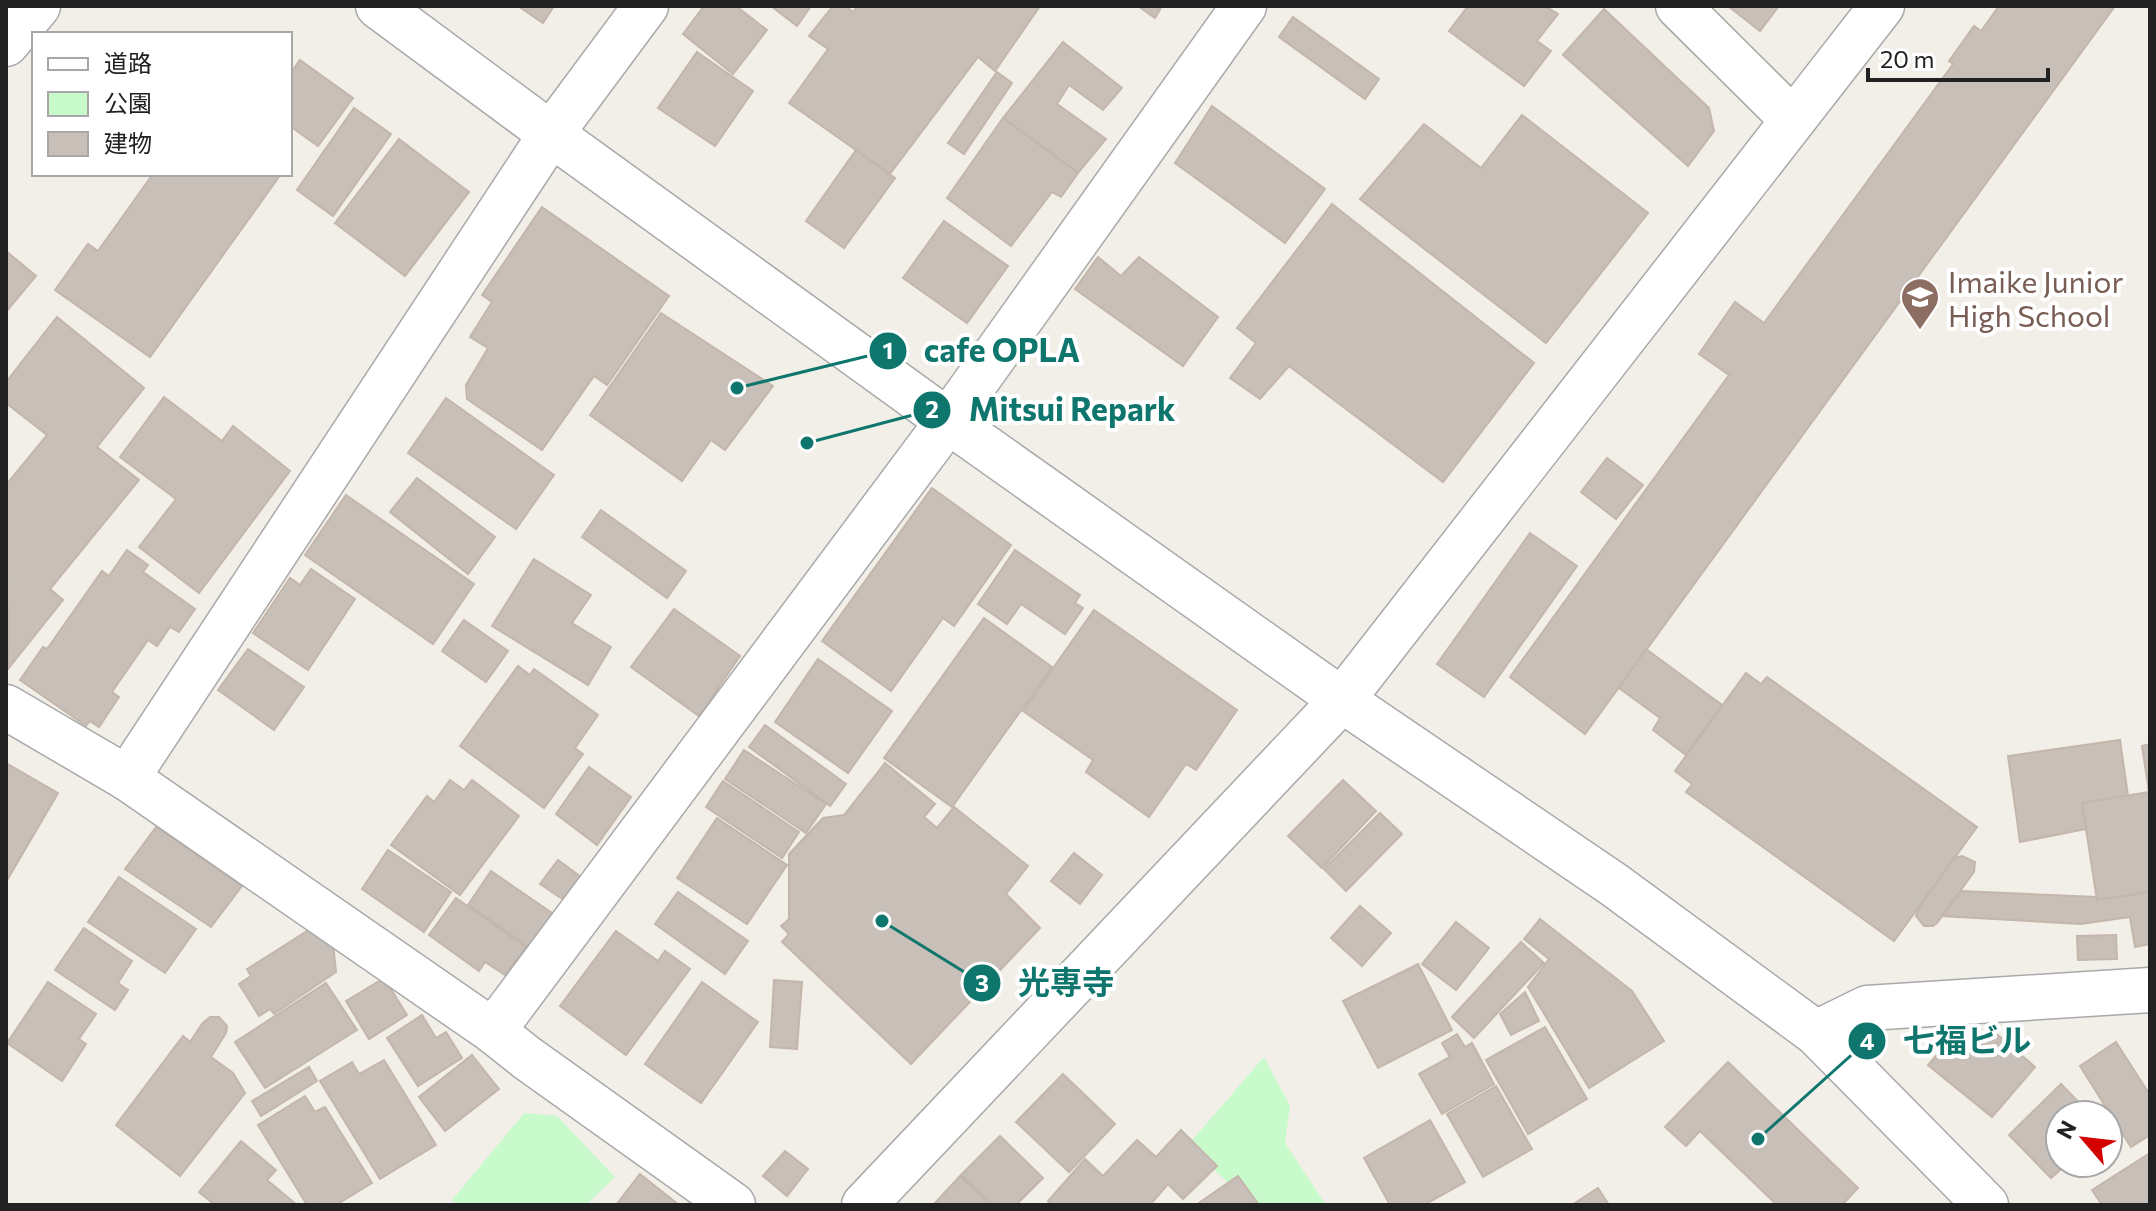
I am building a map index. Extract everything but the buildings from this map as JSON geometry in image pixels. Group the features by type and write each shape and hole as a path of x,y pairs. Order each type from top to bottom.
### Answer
{"street":[{"path":"6,44 38,6"},
{"path":"378,6 948,421 1342,700 1613,884 1816,1033 1986,1205"},
{"path":"127,778 551,134 646,6"},
{"path":"493,1031 948,421 1244,6"},
{"path":"1678,6 1793,120"},
{"path":"864,1205 1342,700 1882,6"},
{"path":"6,707 127,778 493,1031 733,1205"},
{"path":"1816,1033 1867,1008 2150,990"}],"green space":[{"path":"1264,1057 1290,1106 1285,1143 1326,1205 1248,1205 1188,1145"},
{"path":"524,1113 557,1116 615,1177 586,1205 458,1205 452,1200"}],"place":[{"name":"Imaike Junior High School","path":"1920,331"},
{"name":"cafe OPLA","path":"737,388"},
{"name":"Mitsui Repark","path":"807,443"},
{"name":"光専寺","path":"882,921"},
{"name":"七福ビル","path":"1758,1139"}]}
